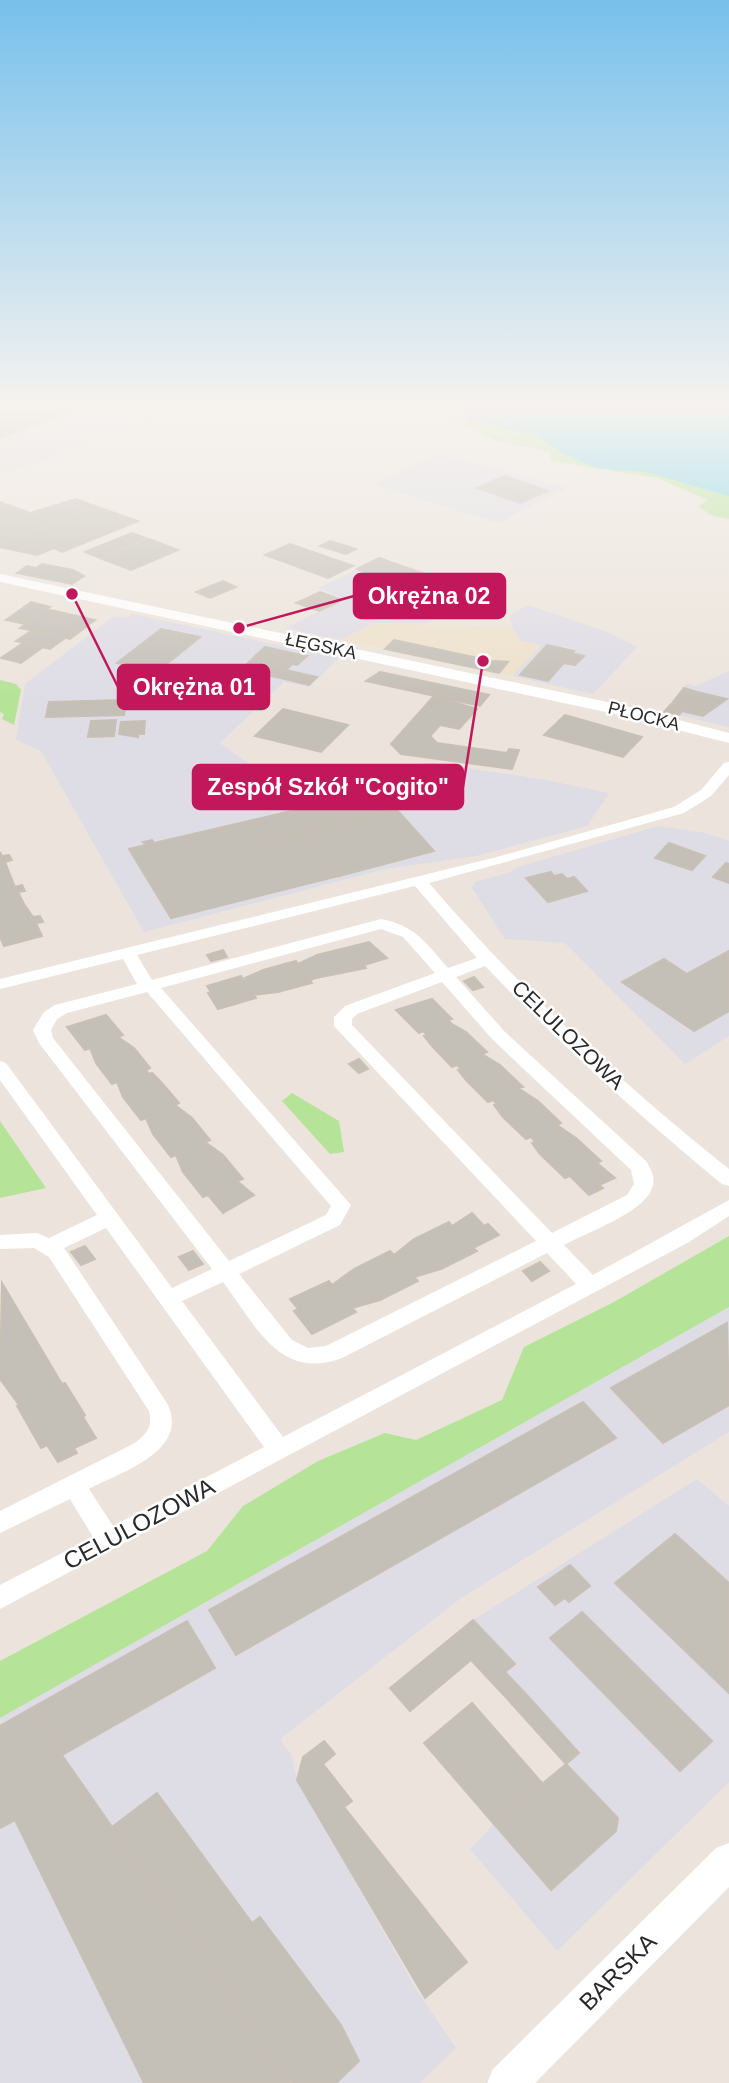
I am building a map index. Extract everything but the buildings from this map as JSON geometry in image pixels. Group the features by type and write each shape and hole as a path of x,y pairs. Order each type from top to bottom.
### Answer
{"street":[{"name":"ŁĘGSKA","path":"0,578 559,696"},
{"name":"PŁOCKA","path":"559,696 729,738"},
{"path":"0,984 502,860 679,810 706,793 729,766"},
{"name":"CELULOZOWA","path":"418,880 489,959 620,1085 729,1178"},
{"path":"381,924 405,931 499,1036 643,1173 643,1189 634,1200 334,1352 304,1357 284,1346 43,1035 46,1021 61,1009 149,986 381,924"},
{"path":"127,952 149,986 341,1205 333,1220 168,1299"},
{"path":"489,959 351,1010 343,1017 343,1026 590,1285"},
{"path":"0,1067 279,1450"},
{"name":"CELULOZOWA","path":"0,1598 682,1237 729,1208"},
{"path":"51,1246 109,1218"},
{"path":"0,1242 27,1239 51,1246 162,1419 160,1434 150,1446 0,1523"},
{"path":"74,1485 108,1540"},
{"name":"BARSKA","path":"507,2083 729,1861"}],"shaded area":[{"path":"441,505 533,505 498,523"},
{"path":"381,558 486,591 425,624 374,623 340,640 285,628 345,599 318,588"},
{"path":"528,605 605,631 637,647 593,694 512,676 541,646 521,641 512,627 510,615"},
{"path":"132,614 339,658 309,687 284,682 220,743 267,777 305,769 432,763 541,779 609,793 587,826 476,856 385,869 144,932 41,751 16,740 25,684 114,616 126,618"},
{"path":"374,623 512,627 521,641 541,645 512,676 340,640"},
{"path":"729,671 729,727 664,712 687,684 696,686"},
{"path":"658,826 702,832 729,841 729,1036 685,1064 565,943 505,939 472,888 475,882 508,873 518,867"},
{"path":"729,1307 729,1432 461,1598 280,1739 292,1756 297,1780 418,1992 456,2048 420,2083 0,2083 0,1718"},
{"path":"697,1479 729,1506 729,1782 557,1951 470,1849 494,1824 424,1743 472,1703 542,1784 578,1753 506,1672 515,1664 473,1620"}],"green space":[{"path":"729,505 729,519 710,515 699,506"},
{"path":"0,680 16,684 21,690 14,725 2,719 4,714 0,712"},
{"path":"292,1093 339,1121 344,1152 330,1154 282,1101"},
{"path":"0,1121 46,1188 0,1198"},
{"path":"729,1236 729,1307 0,1718 0,1661 207,1551 243,1506 318,1461 385,1433 416,1440 502,1400 524,1347 614,1302"}],"place":[{"name":"Okrężna 01","path":"72,594"},
{"name":"Okrężna 02","path":"239,628"},
{"name":"Zespół Szkół \"Cogito\"","path":"483,661"}]}
